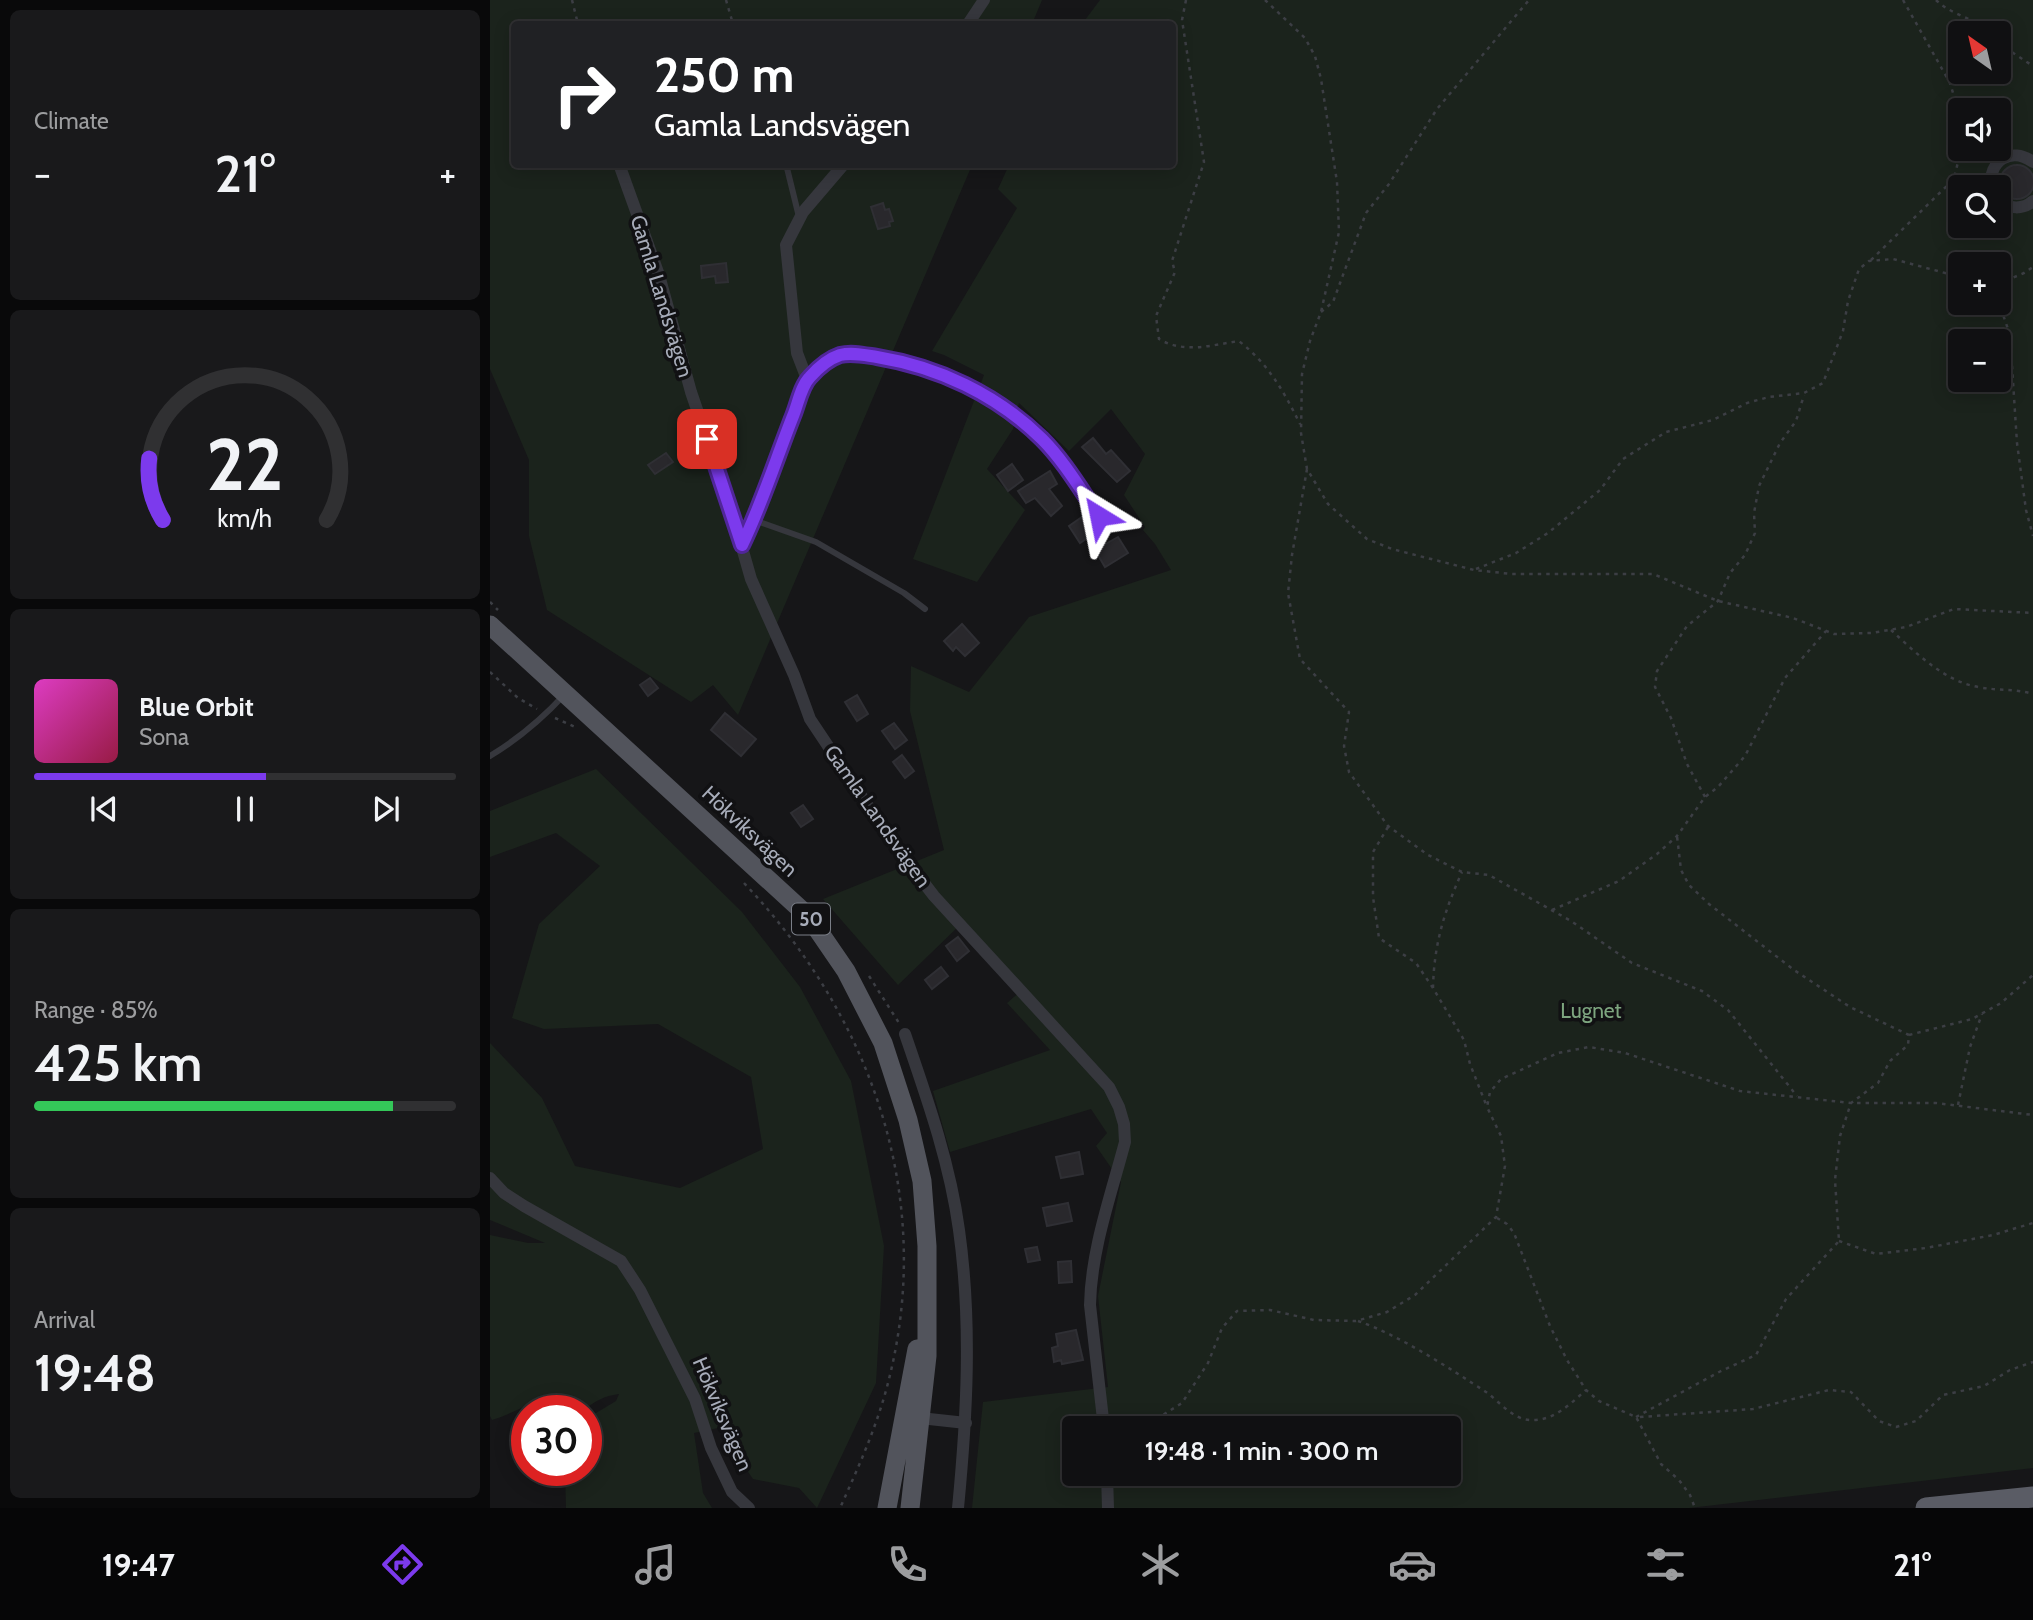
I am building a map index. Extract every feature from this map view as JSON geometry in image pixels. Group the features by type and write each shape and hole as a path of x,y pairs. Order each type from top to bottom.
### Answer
{"highway":[{"path":"1934,1508 2033,1497"}],"main road":[{"name":"Hökviksvägen","path":"490,625 809,917 846,971 883,1043 908,1120 922,1181 927,1246 926,1329 915,1356 911,1417 910,1508"},
{"name":"Hökviksvägen","path":"887,1508 911,1417"}],"street":[{"path":"970,21 984,0"},
{"path":"1990,175 1996,163 2010,155 2030,155"},
{"name":"Gamla Landsvägen","path":"620,168 659,275 691,392 751,579 810,719 890,839 934,896 1084,1058 1109,1087 1119,1107 1125,1142 1093,1265 1090,1288 1103,1416"},
{"path":"807,379 797,354 786,245 799,219 841,168"},
{"path":"2011,206 2029,205 2033,201"},
{"path":"742,545 807,379 825,362 840,355 854,353 926,367 974,388 1042,439 1099,516"},
{"path":"905,1034 938,1135 959,1229 968,1350 966,1423 958,1508"},
{"name":"Hökviksvägen","path":"490,1178 504,1193 524,1206 621,1261 640,1290 695,1399 711,1448 732,1492 749,1508"},
{"path":"911,1417 966,1423"},
{"path":"1107,1486 1108,1508"}],"lane":[{"path":"787,168 799,219"},
{"path":"754,520 816,542 925,608"},
{"path":"490,756 509,745 566,694"}],"path":[{"path":"572,0 577,21"},
{"path":"726,0 732,21"},
{"path":"1186,0 1182,20 1204,162 1172,261 1175,272 1156,316 1159,339 1170,346 1192,348 1239,341 1257,355 1279,383 1301,427"},
{"path":"1265,0 1305,38 1315,56 1337,182 1339,232 1321,312 1302,374 1301,427 1307,470 1288,593 1300,659 1349,712 1344,746 1349,772 1388,826 1427,855 1462,872 1489,875 1552,910 1632,963 1702,991 1728,1010 1797,1096"},
{"path":"1321,312 1333,302 1366,213 1389,184 1437,109 1529,0"},
{"path":"1903,0 1950,83 1955,98"},
{"path":"1936,0 1961,18 1974,21"},
{"path":"2011,52 2033,66"},
{"path":"1474,570 1516,553 1548,533 1600,491 1623,459 1666,432 1713,420 1747,403 1769,397 1804,393 1823,383 1843,331 1848,301 1859,269 1954,179 1958,161"},
{"path":"1870,261 1892,259 1948,273"},
{"path":"2011,278 2033,267"},
{"path":"2003,315 2010,335 2017,443 2026,510 2033,536"},
{"path":"1705,797 1687,764 1671,719 1655,687 1657,671 1687,626 1718,601 1730,573 1745,555 1755,533 1754,513 1759,486 1780,443 1796,421 1804,393"},
{"path":"1307,470 1328,504 1367,539 1392,549 1474,570 1512,574 1653,574 1718,601 1793,618 1834,634 1906,627 1954,609 2033,613"},
{"path":"1890,630 1943,674 1977,687 2016,689 2033,694"},
{"path":"1552,910 1619,881 1677,836 1705,797 1718,787 1745,756 1785,678 1826,631"},
{"path":"490,672 518,698 584,733"},
{"path":"1162,1416 1182,1404 1208,1363 1222,1328 1237,1311 1270,1310 1314,1320 1356,1321 1387,1312 1415,1295 1496,1217 1505,1166 1501,1136 1470,1063 1464,1040 1416,963 1379,938 1373,897 1373,852 1388,826"},
{"path":"1677,836 1681,870 1689,885 1709,904 1794,970 1839,1000 1909,1035 1972,1019 2001,1003 2033,975"},
{"path":"1433,988 1438,939 1444,914 1462,872"},
{"path":"740,878 801,951 842,1015 859,1049 879,1104 897,1176 903,1255 896,1349 881,1411 840,1508"},
{"path":"1958,1105 1970,1046 1983,1013"},
{"path":"1636,1417 1756,1355 1786,1298 1839,1241 1835,1180 1840,1136 1851,1103 1878,1083 1889,1061 1908,1045 1909,1035"},
{"path":"1487,1107 1490,1092 1501,1079 1558,1053 1589,1047 1625,1053 1740,1091 1851,1103 1936,1103 2033,1115"},
{"path":"1496,1217 1514,1233 1550,1326 1566,1360 1586,1390 1599,1401 1636,1417 1753,1409 1829,1390 1850,1392 1879,1421 1896,1427 1916,1421 1943,1395 1984,1386 2010,1370 2033,1362"},
{"path":"1839,1241 1875,1254 1939,1246 1993,1235 2033,1223"},
{"path":"1356,1321 1396,1337 1488,1393 1520,1419 1533,1421 1560,1413 1586,1390"},
{"path":"1636,1417 1661,1464 1685,1487 1695,1508"}],"green space":[{"path":"490,0 1042,0 1033,21 511,21 511,168 971,168 738,715 713,685 691,702 547,610 529,536 529,460 490,369"},
{"name":"Lugnet","path":"1100,0 2033,0 2033,1468 1689,1508 972,1508 983,1402 1108,1387 1098,1296 1121,1182 1096,1146 1107,1133 1091,1109 950,1152 933,1091 1050,1050 1007,1003 1023,989 963,922 898,985 823,899 944,850 910,711 911,666 969,692 1029,617 1171,570 1143,530 1145,527 1124,495 1145,454 1111,409 1069,451 1019,403 1013,429 987,469 1025,510 977,582 913,559 984,375 932,351 1017,208 998,189 1008,168 1176,168 1176,21 1084,21"},
{"path":"596,769 742,912 800,987 851,1081 884,1246 876,1383 817,1508 799,1488 753,1479 718,1428 694,1433 703,1493 712,1508 566,1508 565,1486 602,1486 602,1409 616,1401 619,1394 602,1398 602,1395 511,1395 511,1413 492,1420 490,1416 490,1235 528,1243 545,1243 490,1220 490,1043 542,1098 575,1166 680,1188 763,1149 751,1077 658,1024 544,1029 512,1018 539,924 600,866 556,833 490,857 490,811"}],"building":[{"path":"2017,165 2024,166 2033,175 2033,189 2024,198 2017,199 2011,198 2011,175 2001,175 2010,166"},
{"path":"883,203 885,210 889,209 893,221 889,222 890,226 878,229 871,207"},
{"path":"726,263 728,282 716,283 715,276 702,278 701,266"},
{"path":"1093,438 1106,454 1111,450 1130,471 1117,482 1082,447"},
{"path":"666,453 673,462 655,474 648,465"},
{"path":"1012,464 1023,480 1008,491 997,475"},
{"path":"1050,471 1057,484 1049,489 1062,506 1051,516 1035,498 1026,503 1018,491"},
{"path":"1085,515 1096,532 1080,543 1069,526"},
{"path":"1118,537 1128,553 1105,567 1095,550"},
{"path":"962,624 979,643 965,656 956,647 953,651 944,641"},
{"path":"650,678 658,688 648,696 640,685"},
{"path":"857,695 868,714 857,721 845,702"},
{"path":"725,713 756,739 741,756 711,730"},
{"path":"894,723 907,740 895,749 882,731"},
{"path":"902,755 914,771 905,778 893,762"},
{"path":"803,805 813,819 801,827 791,813"},
{"path":"958,937 969,951 957,961 946,946"},
{"path":"941,967 948,976 932,989 925,980"},
{"path":"1079,1152 1083,1174 1061,1178 1056,1157"},
{"path":"1068,1203 1072,1221 1047,1226 1043,1208"},
{"path":"1037,1247 1040,1260 1028,1262 1025,1249"},
{"path":"1071,1261 1072,1282 1059,1283 1058,1262"},
{"path":"1076,1330 1083,1360 1062,1364 1061,1360 1054,1362 1052,1348 1058,1346 1056,1334"}],"route":[{"path":"707,439 742,545 807,379 825,362 840,355 854,353 899,360 926,367 974,388 1021,421 1042,439 1057,457 1099,516"}]}
